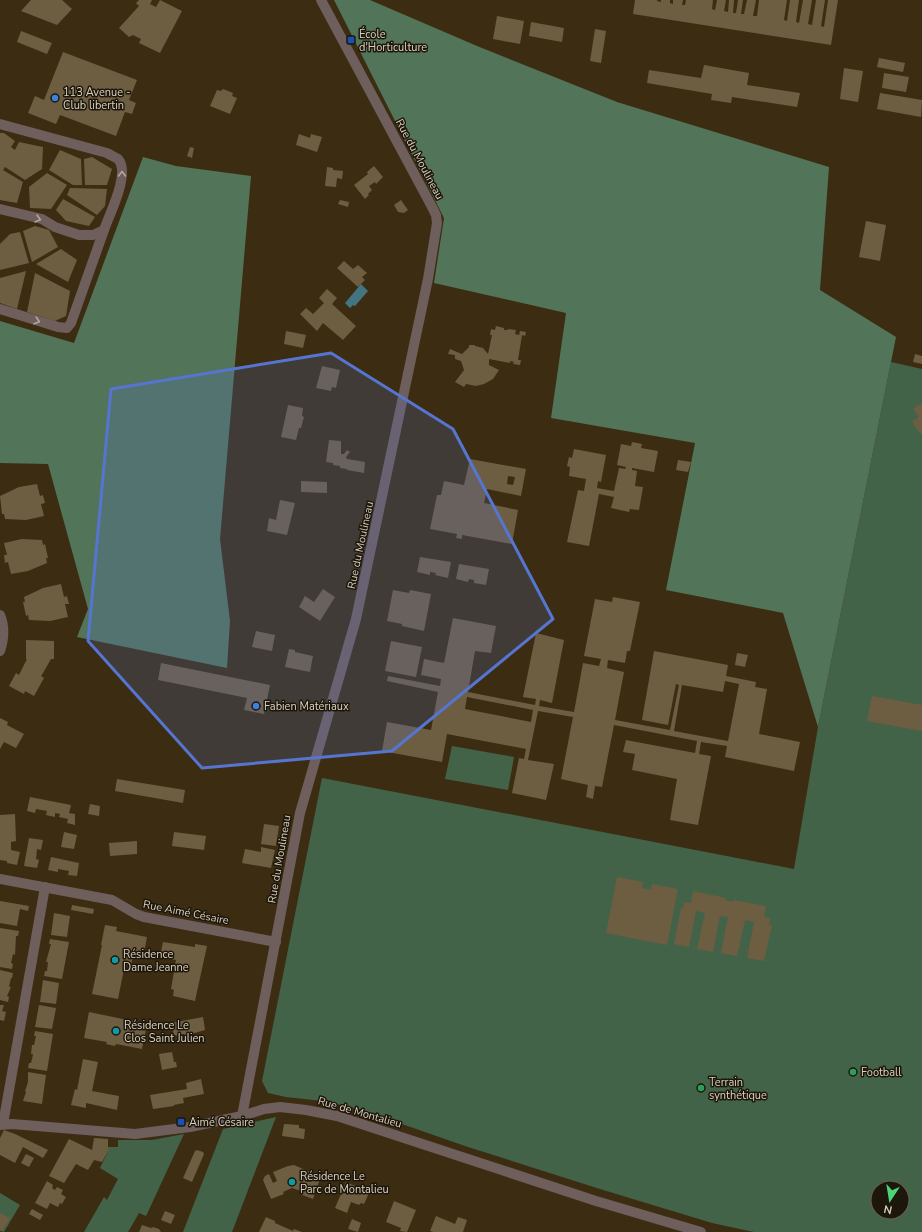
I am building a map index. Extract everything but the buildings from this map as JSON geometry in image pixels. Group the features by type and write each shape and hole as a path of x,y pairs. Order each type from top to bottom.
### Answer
{"street":[{"name":"Rue du Moulineau","path":"242,1116 300,813 359,604 428,279 437,223 436,215 432,207 321,0"},
{"path":"0,124 107,153 118,160 123,169 122,180 71,323 67,328 58,327 0,309"},
{"path":"0,209 42,219 54,226 80,235 93,235 104,230"},
{"path":"0,615 4,624 0,651"},
{"name":"Rue Aimé Césaire","path":"0,879 112,900 144,917 276,942"},
{"path":"2,1125 45,887"},
{"name":"Rue de Montalieu","path":"2,1125 144,1134 190,1127 242,1116 264,1109 280,1107 306,1110 337,1116 596,1201 701,1232"}],"highlighted area":[{"path":"331,353 453,429 553,619 392,751 202,768 88,641 111,389"}],"green space":[{"path":"334,0 370,0 477,46 617,102 829,167 820,290 896,337 818,727 783,613 666,590 695,443 551,418 566,313 434,283 444,218"},
{"path":"143,157 176,166 251,176 220,539 230,621 227,668 77,637 88,609 48,464 0,463 0,321 74,343"},
{"path":"891,362 922,369 922,1232 754,1232 712,1223 465,1146 359,1109 323,1101 286,1097 268,1093 262,1081 322,778 794,869 818,727"},
{"path":"452,746 514,757 508,790 445,779"},
{"path":"276,1117 232,1232 183,1232 223,1129"},
{"path":"184,1134 146,1216 139,1213 128,1232 84,1232 104,1197 107,1200 118,1179 100,1168 108,1151 108,1147 118,1147 118,1140 152,1140"},
{"path":"0,1193 20,1205 4,1232 0,1231"}],"water":[{"path":"361,284 368,291 355,306 353,305 350,308 345,303"}],"place":[{"name":"École d'Horticulture","path":"351,40"},
{"name":"113 Avenue - Club libertin","path":"55,98"},
{"name":"Fabien Matériaux","path":"256,706"},
{"name":"Résidence Dame Jeanne","path":"115,960"},
{"name":"Résidence Le Clos Saint Julien","path":"116,1031"},
{"name":"Football","path":"853,1072"},
{"name":"Terrain synthétique","path":"701,1088"},
{"name":"Aimé Césaire","path":"181,1122"},
{"name":"Résidence Le Parc de Montalieu","path":"292,1182"}]}
